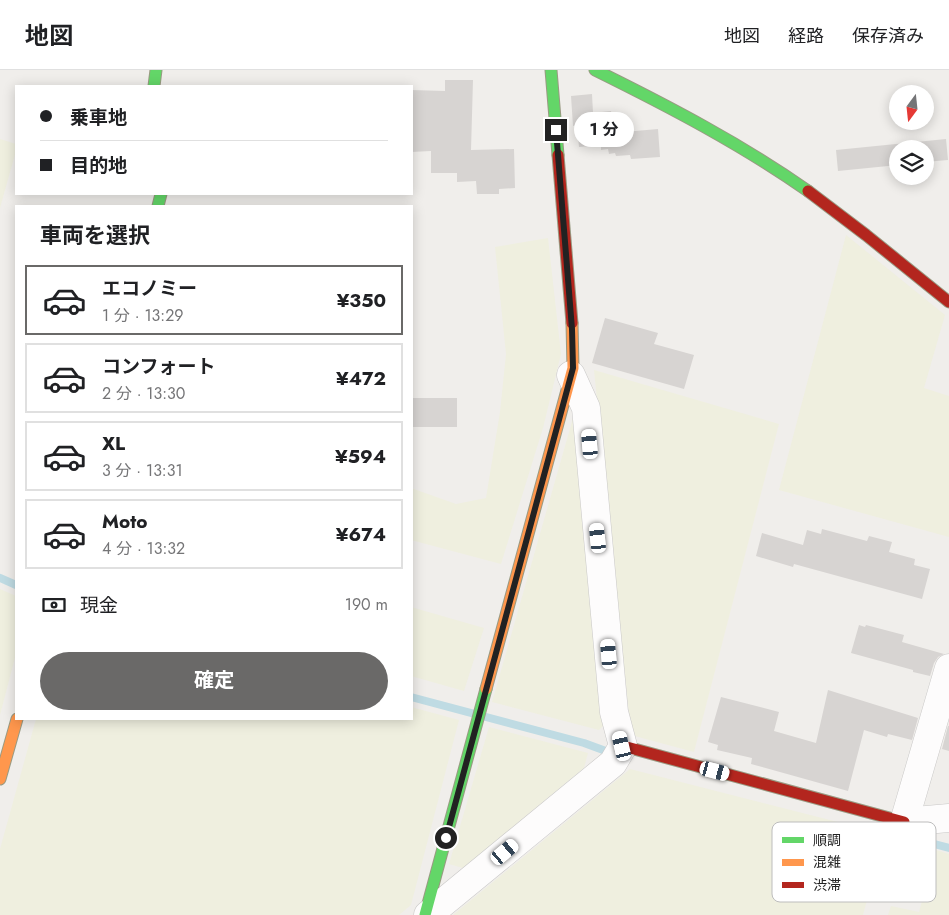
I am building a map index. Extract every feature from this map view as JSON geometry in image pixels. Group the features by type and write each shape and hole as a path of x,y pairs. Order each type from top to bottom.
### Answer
{"street":[{"path":"154,85 156,70"},
{"path":"427,915 573,368 572,329 551,70"},
{"path":"595,70 739,145 776,169 816,196 949,302"},
{"path":"427,915 613,762 622,746 614,712 586,408 571,375"},
{"path":"904,822 949,668"},
{"path":"0,779 17,720"},
{"path":"622,746 904,822 949,818"}],"green space":[{"path":"0,139 15,144 15,155 0,208"},
{"path":"846,235 945,315 924,388 949,396 949,537 779,490"},
{"path":"548,238 561,354 543,428 501,564 413,541 413,489 456,504 486,498 500,412 506,354 495,247"},
{"path":"594,370 779,424 694,752 631,735"},
{"path":"575,411 607,722 599,730 492,702"},
{"path":"0,589 15,596 15,658 0,715"},
{"path":"413,608 484,628 464,691 413,677"},
{"path":"413,708 459,720 411,905 399,915 0,915 0,849 36,720 413,720"},
{"path":"489,727 588,753 584,768 463,868 449,864"},
{"path":"630,769 838,822 772,822 772,902 867,902 863,915 453,915"},
{"path":"936,850 949,854 949,915 888,915 891,906 919,912 922,902 936,902"}],"building":[{"path":"445,80 473,80 471,150 514,149 515,188 499,189 499,194 477,194 476,181 457,182 457,173 431,173 431,151 413,152 413,90 445,91"},
{"path":"592,94 593,113 611,111 612,115 622,114 624,132 658,129 660,157 631,159 630,155 616,156 615,153 609,154 608,149 601,150 601,145 579,147 577,125 573,126 571,96"},
{"path":"946,139 948,160 934,161 934,140"},
{"path":"889,145 889,166 838,171 836,150"},
{"path":"605,318 658,333 654,344 694,355 684,389 592,363"},
{"path":"413,398 457,398 457,427 413,427"},
{"path":"822,529 867,541 869,536 892,542 889,552 915,559 914,565 930,569 922,599 794,564 793,567 756,556 762,533 803,545 807,530 821,534"},
{"path":"859,625 865,627 866,625 904,635 902,642 944,654 938,657 934,663 930,676 851,653"},
{"path":"828,690 918,718 912,740 888,734 887,737 864,730 848,791 751,764 752,758 717,750 718,745 708,742 721,697 779,712 774,731 816,743"},
{"path":"949,726 949,751 942,749"}],"waterway":[{"path":"0,578 15,585"},
{"path":"413,698 584,743 614,754"},
{"path":"936,844 949,848"}],"traffic: fast":[{"path":"154,85 156,70"},
{"path":"551,70 558,155"},
{"path":"595,70 704,126 757,157 808,191"},
{"path":"158,205 161,195"},
{"path":"425,915 486,689"}],"traffic: slow":[{"path":"486,689 573,368 572,323"},
{"path":"0,779 17,720"}],"traffic: jam":[{"path":"558,155 572,323"},
{"path":"808,191 949,302"},
{"path":"623,746 904,822"}],"route":[{"path":"446,838 573,368 572,329 556,130"}]}
